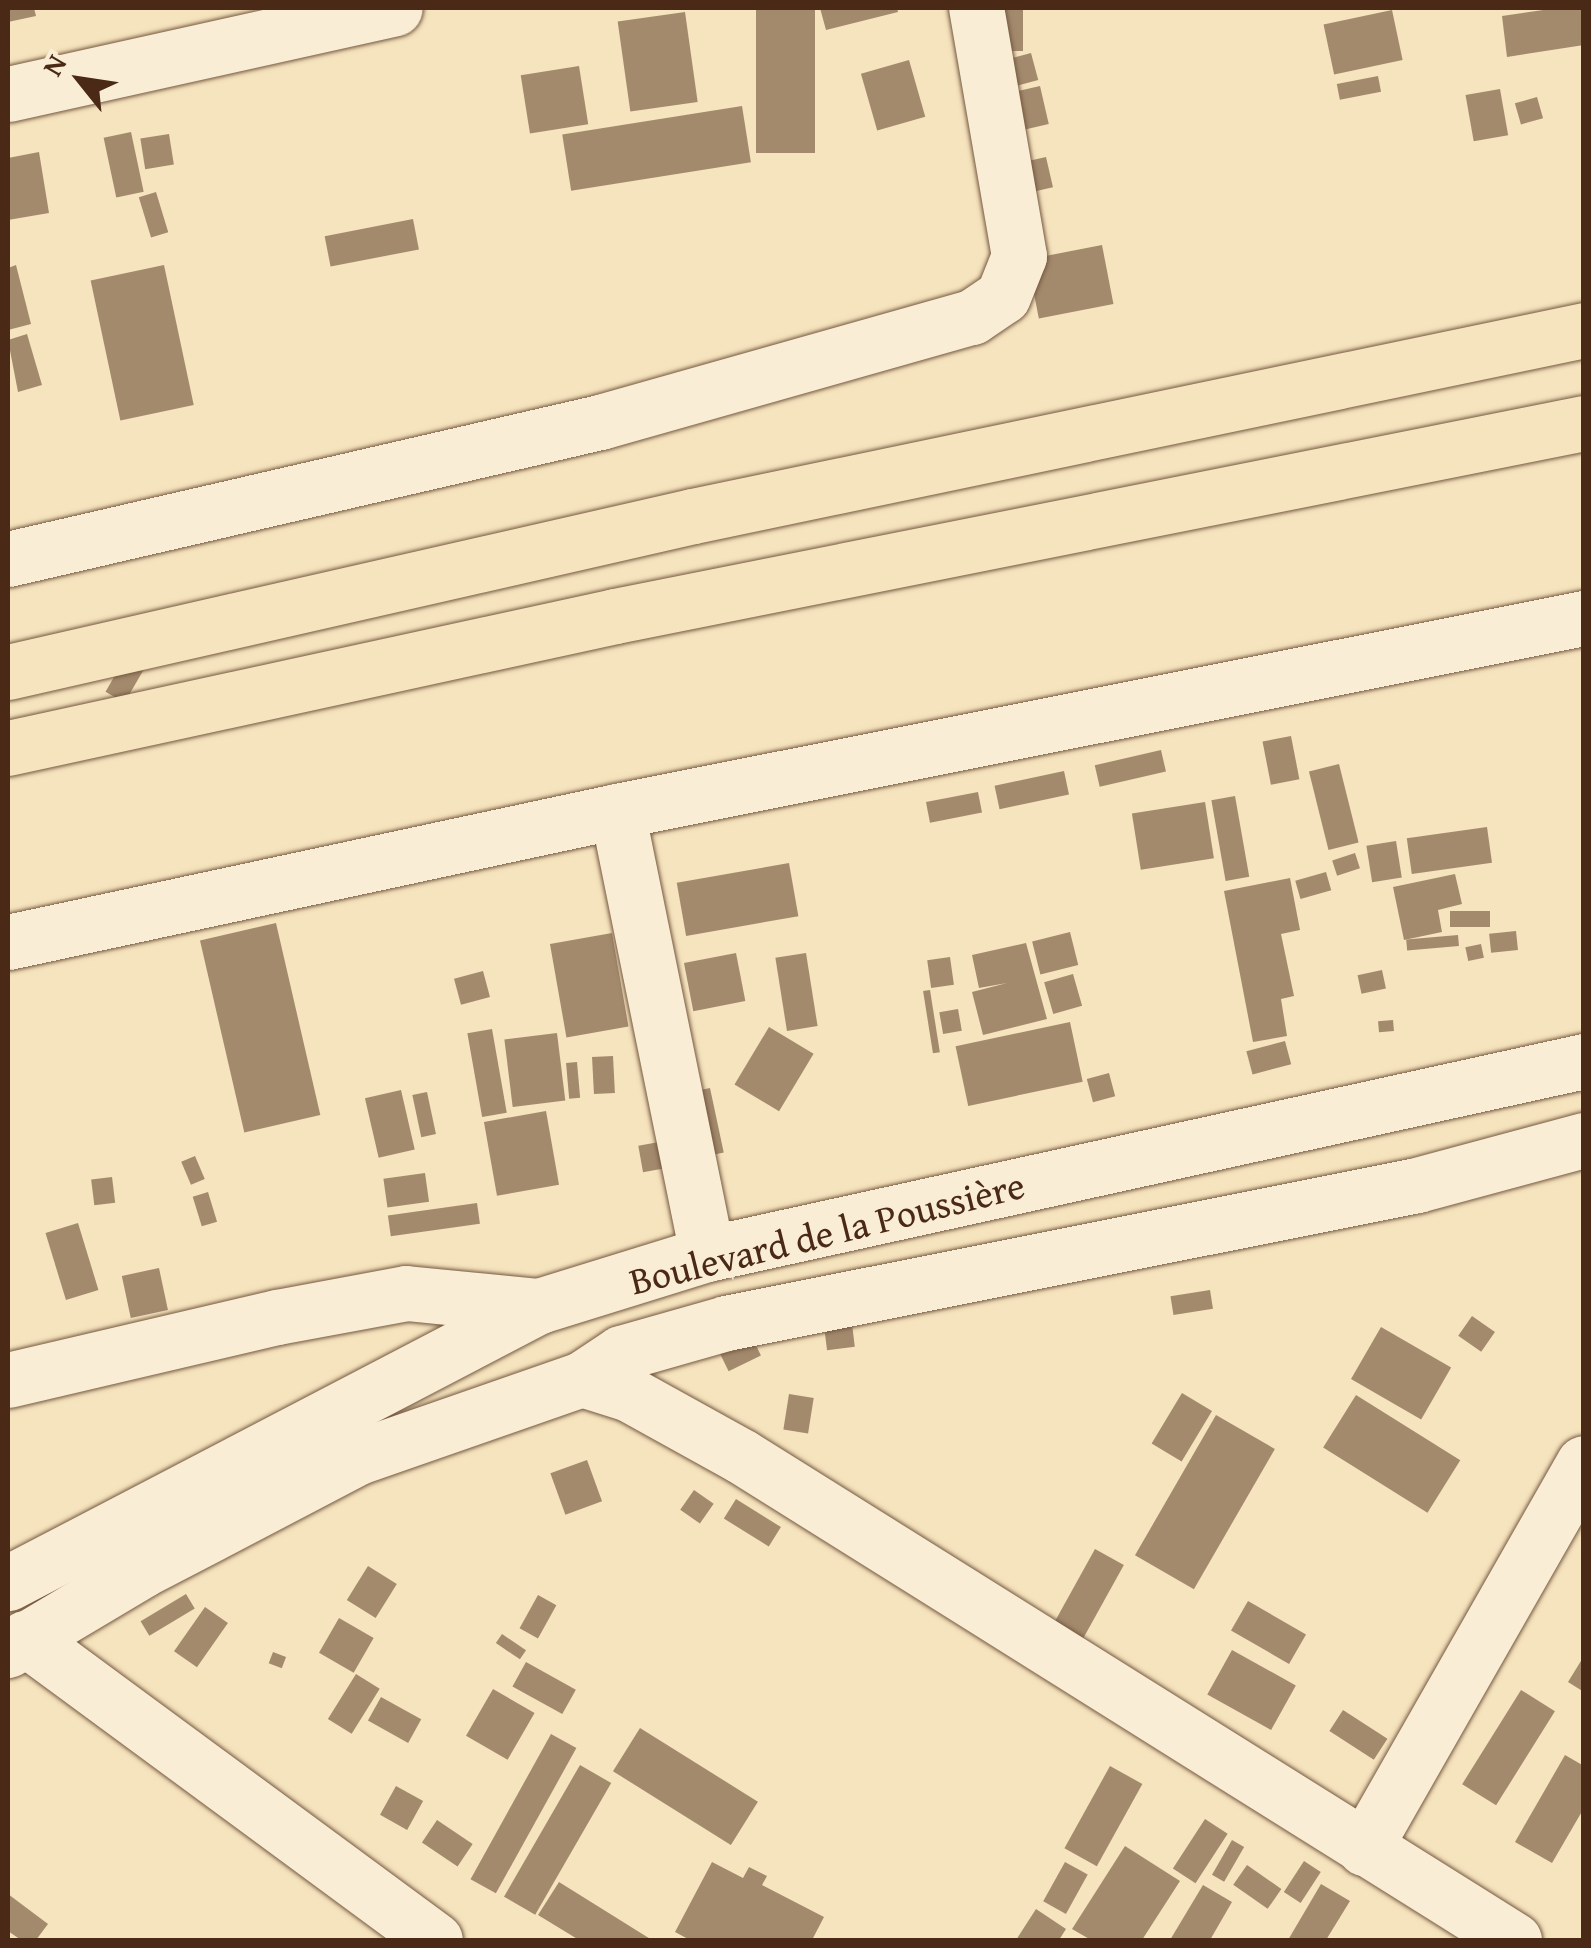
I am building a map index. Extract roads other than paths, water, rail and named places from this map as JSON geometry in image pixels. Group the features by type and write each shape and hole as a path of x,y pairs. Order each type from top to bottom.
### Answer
{"main road":[{"path":"8,672 693,516 1584,330"},
{"path":"8,748 615,616 1584,423"}],"street":[{"path":"8,94 395,8"},
{"path":"8,559 600,422 972,317 1003,296 1019,256 976,8"},
{"path":"8,942 617,811 1584,618"},
{"path":"617,811 708,1254"},
{"name":"Boulevard de la Poussière","path":"8,1583 539,1306 708,1254 1584,1061"},
{"name":"Boulevard de la Poussière","path":"16,1644 142,1570 358,1457 582,1378 621,1353 726,1323 1418,1185 1584,1140"},
{"path":"8,1380 277,1317 406,1292 539,1306"},
{"path":"582,1378 629,1394 741,1456 1514,1940"},
{"path":"1364,1848 1584,1463"},
{"path":"16,1644 416,1936"}]}
